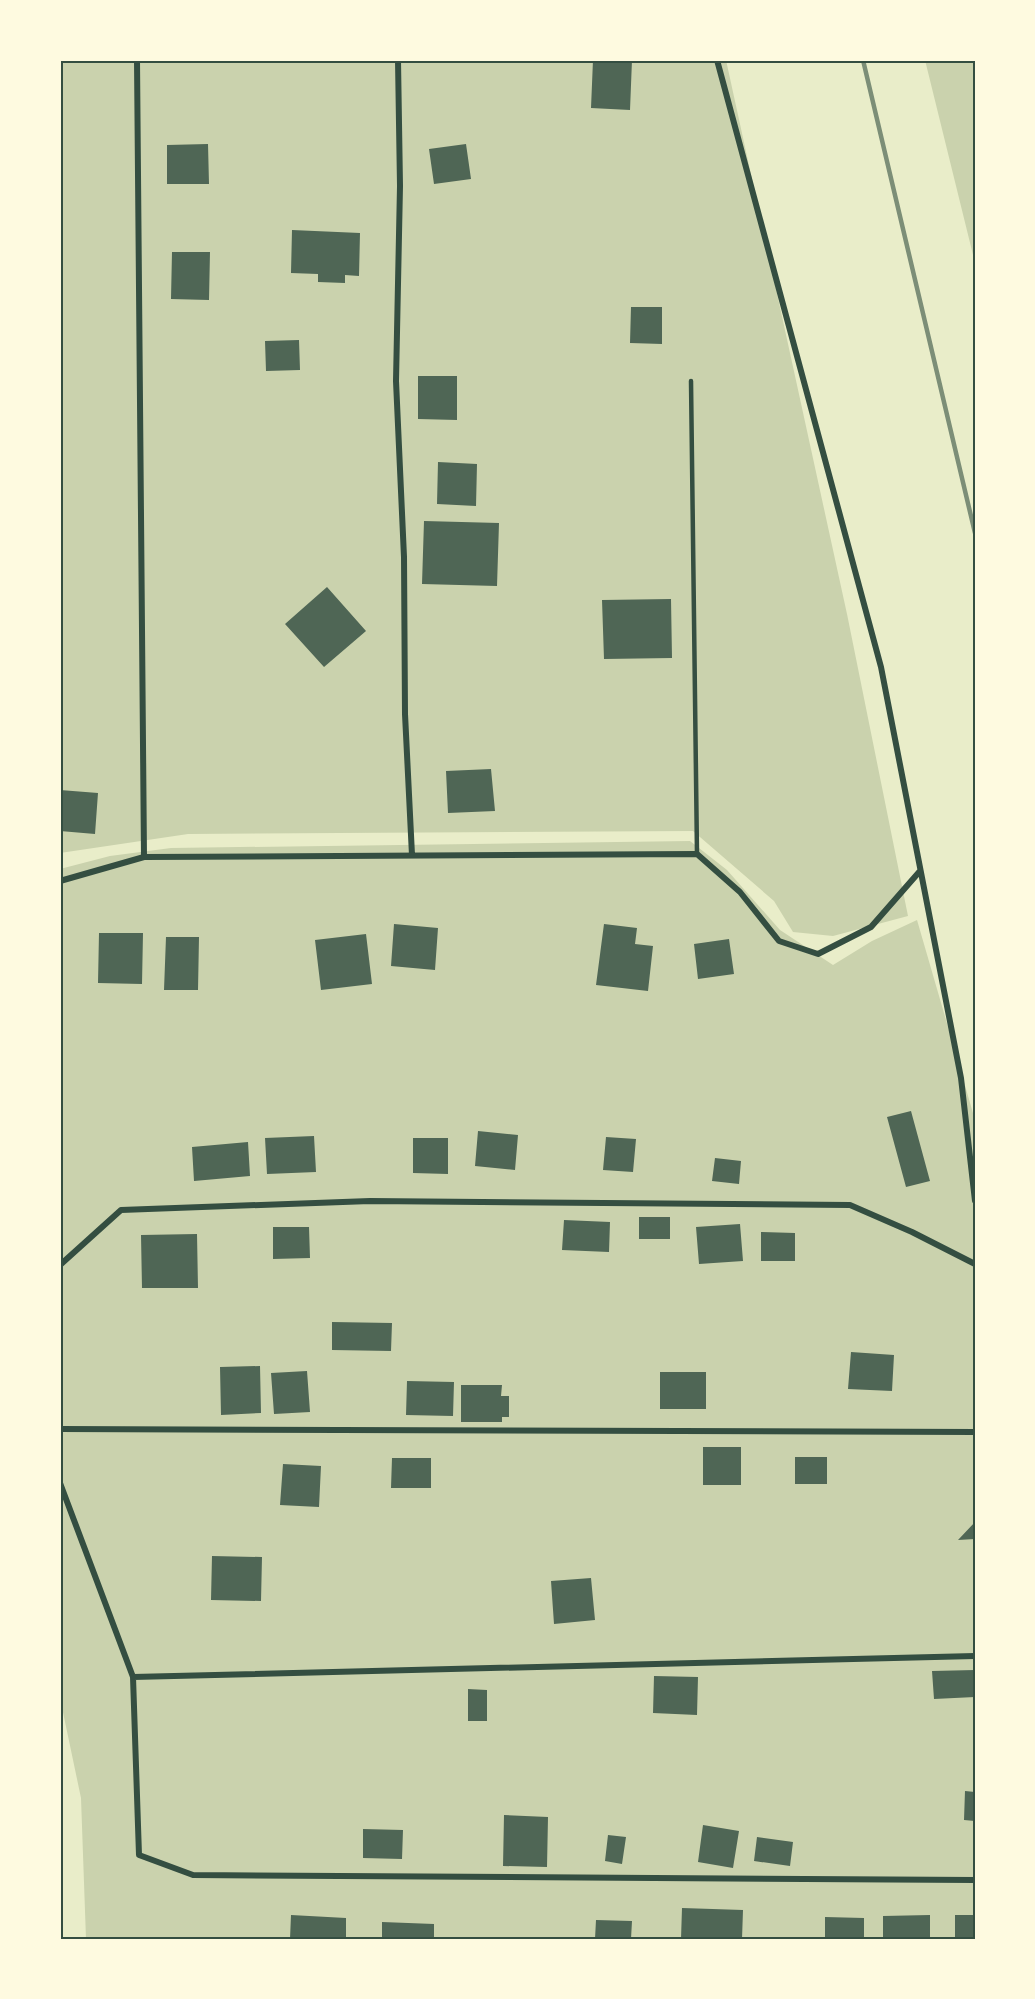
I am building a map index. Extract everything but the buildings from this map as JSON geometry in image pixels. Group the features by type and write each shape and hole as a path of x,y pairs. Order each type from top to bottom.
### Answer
{"street":[{"path":"137,60 144,857"},
{"path":"398,60 400,186 396,381 404,557 405,714 412,855"},
{"path":"717,60 881,667 961,1078 975,1201"},
{"path":"60,881 144,857 698,854 740,892 779,941 818,954 871,927 921,871"},
{"path":"60,1265 121,1210 370,1201 850,1205 912,1232 975,1264"},
{"path":"60,1429 975,1432"},
{"path":"60,1483 133,1677 139,1855 193,1875 975,1880"},
{"path":"133,1677 975,1656"}],"lane":[{"path":"691,381 698,854"}],"green space":[{"path":"60,60 726,60 847,614 908,916 833,936 793,932 774,901 693,831 188,834 60,853"},
{"path":"925,60 975,60 975,263"},
{"path":"690,841 727,870 780,930 833,965 872,941 917,920 975,1120 975,1939 86,1939 81,1798 60,1698 60,869 110,856 171,848"}],"railway":[{"path":"863,60 975,533"}]}
